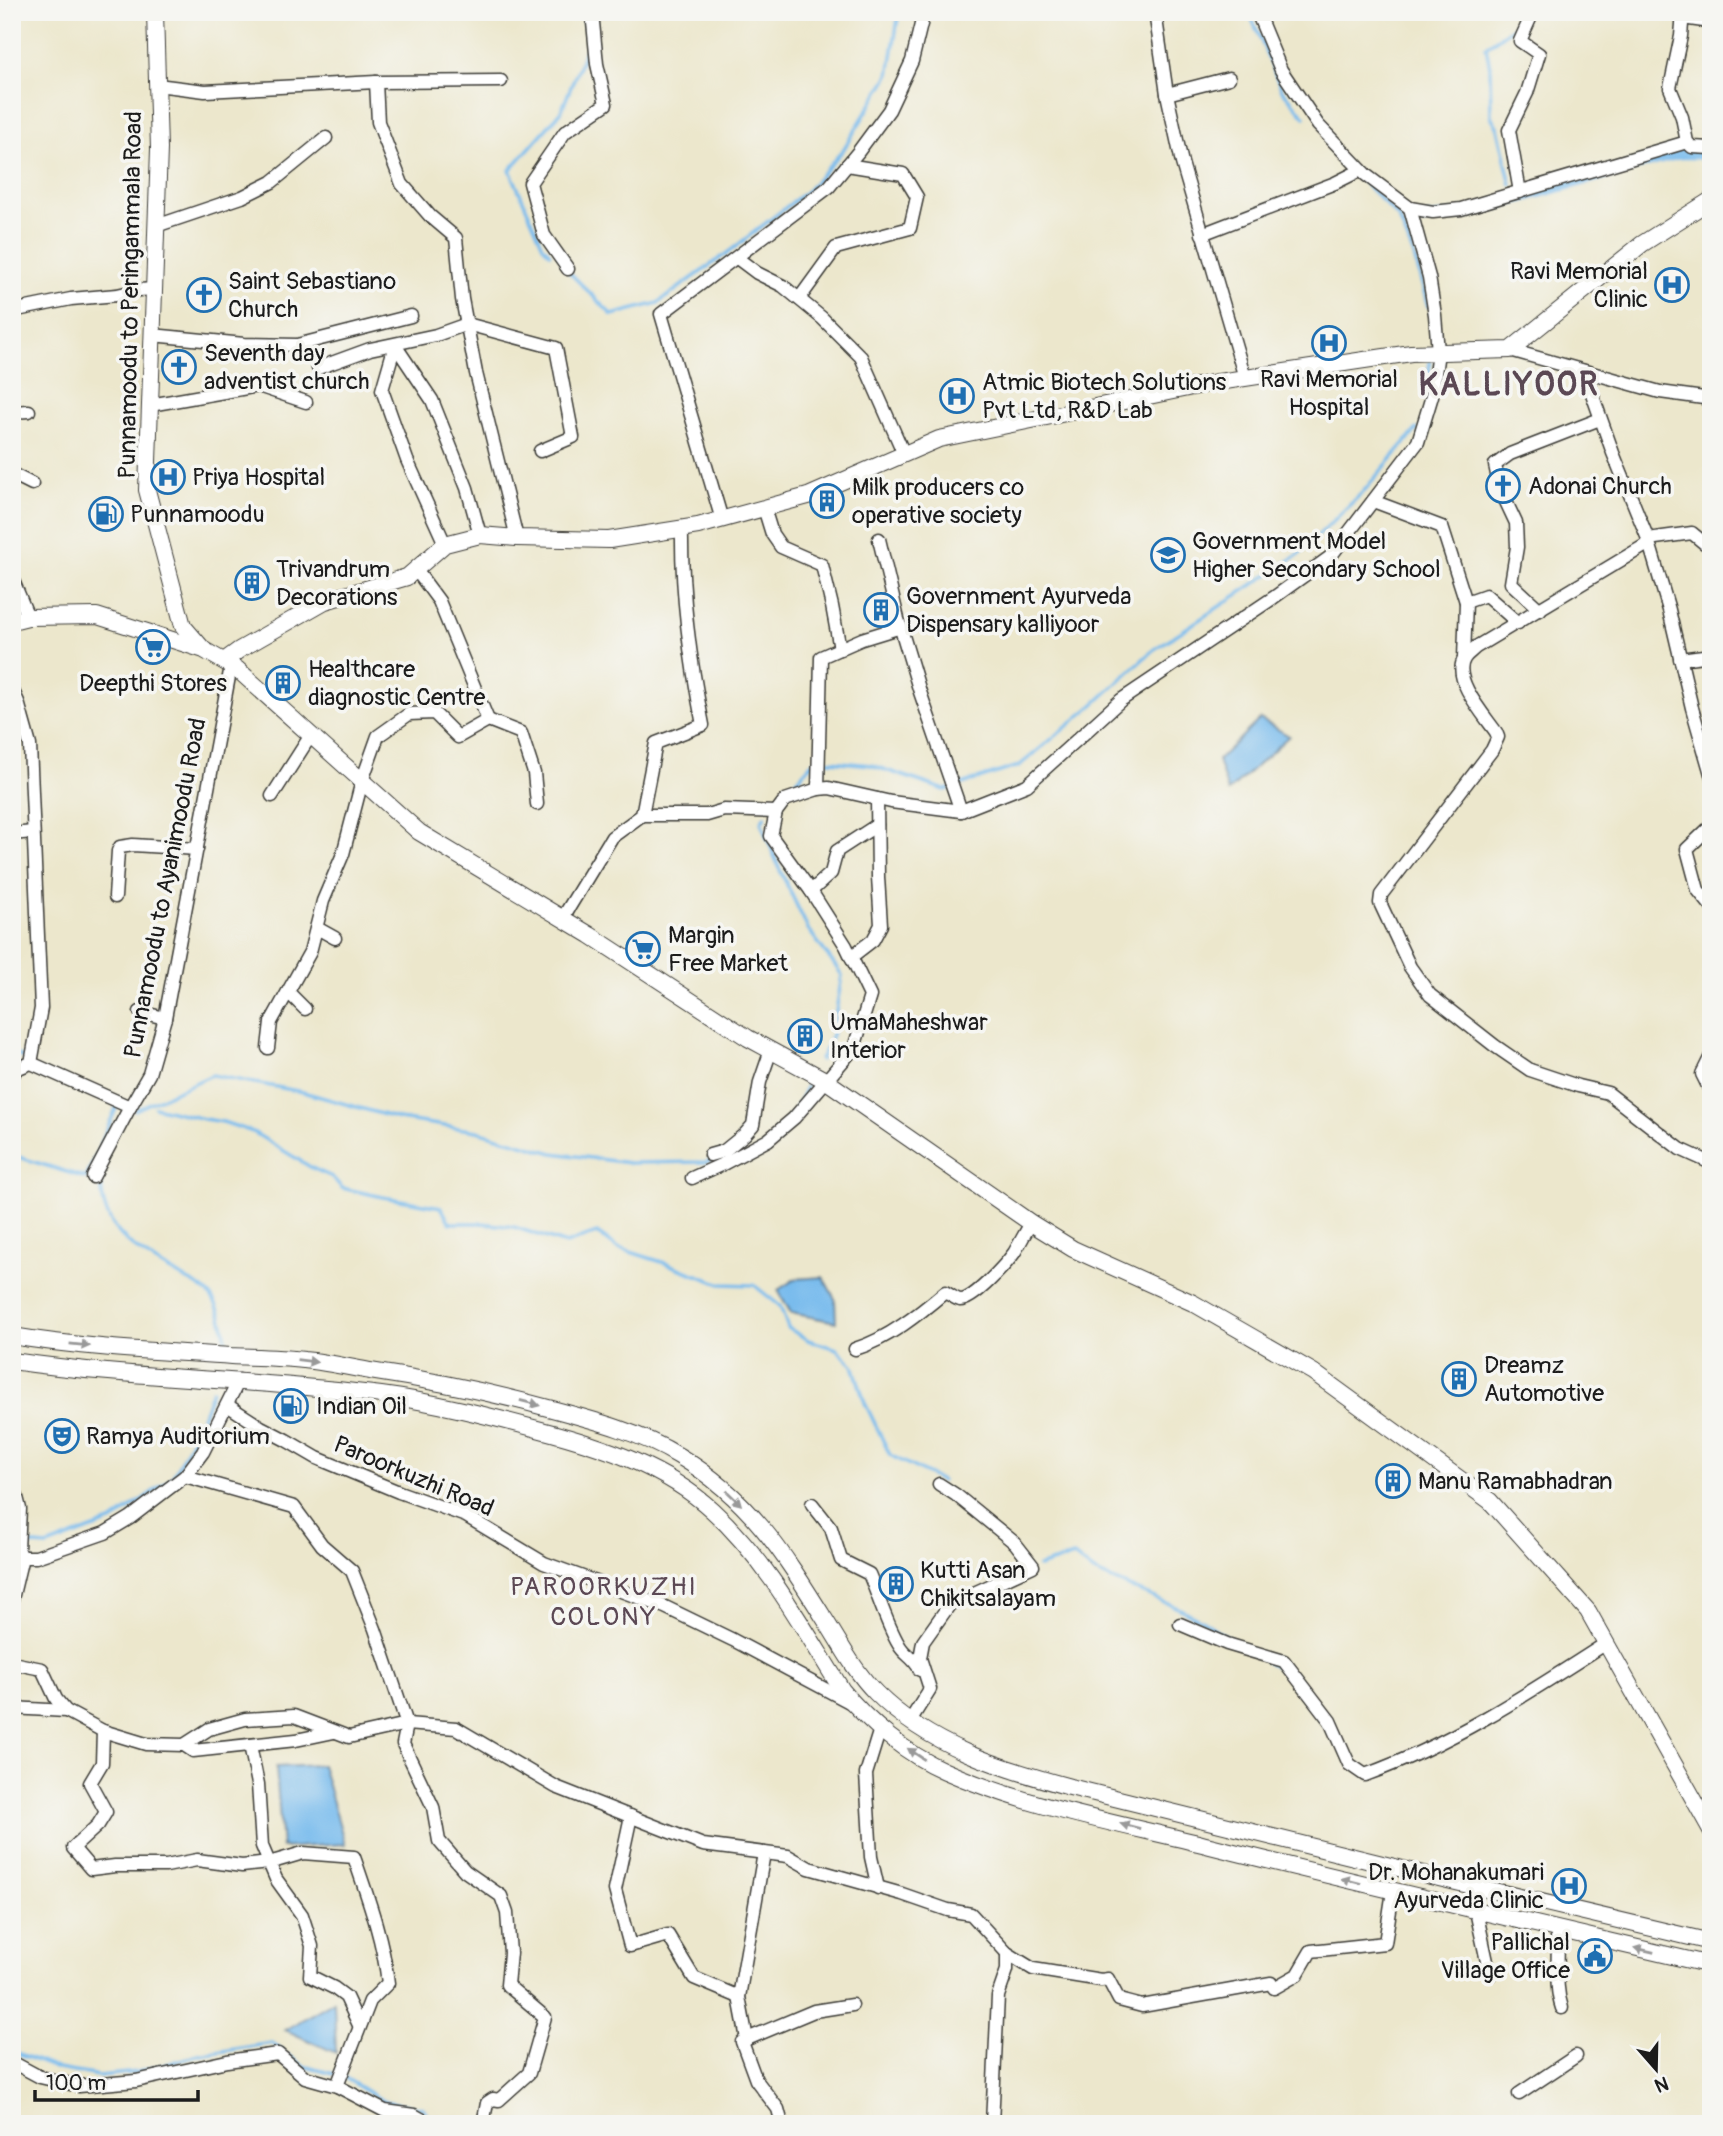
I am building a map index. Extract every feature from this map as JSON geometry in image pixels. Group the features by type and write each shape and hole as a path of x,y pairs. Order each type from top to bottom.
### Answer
{"main road":[{"name":"Punnamoodu to Peringammala Road","path":"155,12 159,149 148,491 183,626 204,650"},
{"path":"228,664 239,650 325,601 407,577 445,544 480,535 610,540 682,529 808,496 939,439 1245,378 1411,353 1510,350 1642,244 1711,200"},
{"path":"20,619 97,616 204,650 237,669 419,832 562,919 748,1038 825,1080 1031,1223 1073,1249 1193,1303 1313,1372 1490,1501 1588,1611 1711,1830"},
{"path":"12,1336 104,1347 303,1360 508,1397 597,1421 652,1442 704,1472 726,1490 769,1533 853,1664 873,1690 910,1721 939,1740 970,1755 1026,1775 1439,1878 1711,1942"},
{"path":"12,1361 382,1395 523,1425 587,1442 643,1465 711,1509 748,1548 854,1705 880,1729 943,1770 1018,1797 1393,1891 1711,1965"}],"street":[{"path":"568,269 544,235 530,183 565,132 606,104 597,64 592,12"},
{"path":"722,520 661,314 829,187 889,110 912,61 924,12"},
{"path":"1155,12 1167,94 1182,163 1245,378"},
{"path":"1257,12 1281,70 1318,125 1356,172 1410,208 1433,212 1461,209 1687,142"},
{"path":"1520,192 1509,130 1527,93 1539,54 1520,41 1533,12"},
{"path":"1711,22 1682,15 1681,36 1670,89 1682,117 1687,142 1692,147 1711,148"},
{"path":"1167,94 1230,78"},
{"path":"157,85 205,91 376,82 501,80"},
{"path":"376,82 378,122 402,184 430,216 456,238 462,299 476,373 517,538"},
{"path":"156,226 242,197 272,182 326,138"},
{"path":"799,299 836,248 910,228 917,197 903,174 848,165"},
{"path":"1202,234 1335,183 1356,172"},
{"path":"692,1178 768,1140 794,1118 854,1048 870,996 851,957 811,891 771,835 776,812 785,800 829,788 877,799 961,811 1027,785 1121,700 1330,557 1418,442 1432,396 1438,352 1429,277 1410,208"},
{"path":"737,258 757,273 783,286 822,318 861,357 904,454"},
{"path":"12,311 71,299 154,289"},
{"path":"152,335 244,344 297,345 411,316"},
{"path":"318,368 370,349 436,335 467,324 556,348 573,437 540,451"},
{"path":"395,345 432,400 467,488 480,535"},
{"path":"395,345 382,390 407,460 445,544"},
{"path":"1510,350 1660,392 1711,399"},
{"path":"1584,371 1600,419 1648,539 1670,610 1692,708 1711,774"},
{"path":"150,405 257,386 306,402"},
{"path":"12,412 29,411"},
{"path":"1540,610 1511,583 1517,547 1516,523 1500,489 1495,465 1510,454 1600,419"},
{"path":"12,474 32,484"},
{"path":"1373,501 1442,527 1466,602 1464,658 1461,668 1463,683 1497,737 1492,750 1381,895 1380,903 1409,967 1430,995 1530,1070 1608,1093 1680,1149 1711,1163"},
{"path":"764,508 772,534 781,547 822,565 840,649"},
{"path":"642,815 656,743 703,725 692,672 682,583 682,529"},
{"path":"1648,539 1692,533 1704,543 1711,544"},
{"path":"879,539 920,692 961,811"},
{"path":"1464,658 1476,647 1646,545 1648,539"},
{"path":"416,569 439,601 488,720 521,733 534,773 537,804"},
{"path":"12,578 20,619"},
{"path":"1466,602 1486,595 1518,623"},
{"path":"818,789 821,657 862,639 901,627"},
{"path":"1681,659 1711,655"},
{"name":"Punnamoodu to Ayanimoodu Road","path":"93,1177 149,1074 165,1018 228,664"},
{"path":"12,689 19,702 30,744 41,1008 32,1060"},
{"path":"268,1048 271,1022 310,952 323,901 343,854 362,781 378,736 409,714 434,713 457,737 488,720"},
{"path":"272,796 311,735"},
{"path":"851,957 873,940 881,925 877,799"},
{"path":"562,919 612,837 642,815 707,815 724,810 776,812"},
{"path":"811,891 831,873 837,851 877,825"},
{"path":"1711,826 1687,849 1698,890 1711,906"},
{"path":"12,834 33,832"},
{"path":"115,897 120,847 133,845 197,849"},
{"path":"317,928 335,938"},
{"path":"288,992 305,1009"},
{"path":"139,1012 165,1018"},
{"path":"710,1156 724,1151 745,1135 753,1125 760,1082 771,1051"},
{"path":"1711,1056 1702,1074 1711,1091"},
{"path":"14,1069 32,1060"},
{"path":"32,1060 130,1107"},
{"path":"855,1349 870,1345 886,1335 945,1292 957,1300 971,1296 984,1286 1012,1255 1031,1223"},
{"path":"19,1548 36,1558 105,1533 130,1518 185,1476 202,1452 239,1381"},
{"name":"Paroorkuzhi Road","path":"227,1405 317,1458 466,1516 544,1563 665,1607 854,1705"},
{"path":"185,1476 294,1507 322,1545 352,1571 407,1724 403,1744 433,1807 439,1841 465,1871 501,1896 507,1913 510,1953 508,1985 545,2017 529,2073 499,2101 492,2099 487,2103 483,2124"},
{"path":"910,1721 930,1689 920,1658 923,1642 950,1604 1033,1566 1015,1543 939,1484"},
{"path":"12,1489 18,1497 20,1509 19,1548 12,1599"},
{"path":"812,1504 831,1528 841,1560 869,1574 901,1649 915,1660 930,1689"},
{"path":"1180,1624 1227,1644 1284,1661 1330,1721 1349,1764 1365,1775 1391,1766 1500,1711 1605,1644"},
{"path":"12,1663 42,1669 56,1699 66,1711 103,1731 145,1744 184,1745 193,1751 296,1740 337,1732"},
{"path":"12,1708 66,1711"},
{"path":"184,1745 209,1728 245,1719 294,1716 349,1737 407,1724 456,1728 556,1787 703,1845 788,1856 809,1868 948,1910 971,1914 1007,1953 1032,1969 1108,1979 1119,2000 1142,2006 1271,1983 1274,1988 1297,1975 1311,1951 1385,1943 1393,1891"},
{"path":"878,1888 871,1857 866,1774 880,1729"},
{"path":"103,1731 102,1763 90,1783 106,1812 98,1825 73,1848 91,1869 114,1866 166,1867 197,1860 242,1866 269,1863 303,1853 354,1857 385,1958 388,1983 370,2001 337,2086"},
{"path":"250,1745 258,1784 262,1846 276,1879 302,1915 312,1946 310,1976 346,1997 359,2025"},
{"path":"631,1816 615,1890 629,1946 668,1935 694,1978 739,1997"},
{"path":"747,2039 739,1997 764,1853"},
{"path":"1476,1911 1490,1975"},
{"path":"1556,1929 1559,1951 1556,1984 1562,2007"},
{"path":"992,2124 999,1996 1007,1970 1007,1953"},
{"path":"782,2124 778,2109 756,2080 742,2042 814,2011 852,2005"},
{"path":"12,2062 40,2077 79,2086 136,2081 227,2061 278,2054 305,2077 337,2086 385,2111 414,2115 425,2124"},
{"path":"1519,2094 1576,2056"}],"water":[{"path":"1260,719 1289,736 1228,792 1218,760"},
{"path":"823,1277 835,1299 836,1322 791,1313 778,1290 795,1279"},
{"path":"322,1765 345,1844 282,1848 276,1767"},
{"path":"334,2001 336,2053 285,2030"}],"waterway":[{"path":"550,253 543,246 510,170 561,112 589,41 583,12"},
{"path":"568,271 612,315 658,303 734,248 808,190 843,150 889,75 899,12"},
{"path":"1249,12 1282,90 1305,117"},
{"path":"1511,185 1498,128 1491,116 1490,67 1486,47 1517,24 1522,12"},
{"path":"1419,220 1464,214 1680,154 1711,155"},
{"path":"1357,175 1399,218 1414,256 1428,306"},
{"path":"1428,382 1430,362"},
{"path":"956,786 1019,766 1093,705 1153,650 1298,555 1363,492 1417,429"},
{"path":"821,760 871,765 945,790 949,789"},
{"path":"784,795 814,761"},
{"path":"765,816 761,822 808,929 842,975 832,1035 820,1060"},
{"path":"12,1053 30,1060"},
{"path":"135,1110 212,1075 303,1092 399,1119 477,1131 553,1153 629,1163 706,1162 714,1159"},
{"path":"796,1108 811,1077"},
{"path":"12,1155 86,1178 117,1106"},
{"path":"155,1107 223,1122 253,1132 332,1177 342,1188 441,1207 450,1223 514,1227 566,1244 597,1233 618,1248 721,1284 754,1285 780,1306 788,1328 808,1340 837,1349 853,1365 865,1403 890,1455 941,1481"},
{"path":"102,1172 102,1193 113,1225 136,1249 210,1295 223,1322 226,1340"},
{"path":"21,1544 47,1546 113,1521 172,1478 199,1425 212,1390"},
{"path":"1038,1567 1074,1556 1094,1572 1178,1608 1228,1638"},
{"path":"1267,1662 1284,1671"},
{"path":"12,2051 58,2069 99,2076 138,2072 199,2055 272,2043 282,2051"},
{"path":"288,2055 303,2066 342,2076 383,2101 423,2108 433,2124"}],"place":[{"name":"Ravi Memorial Clinic","path":"1672,285"},
{"name":"Saint Sebastiano Church","path":"204,295"},
{"name":"Ravi Memorial Hospital","path":"1329,343"},
{"name":"Seventh day adventist church","path":"179,367"},
{"name":"Atmic Biotech Solutions Pvt Ltd, R&D Lab","path":"957,396"},
{"name":"Priya Hospital","path":"168,477"},
{"name":"Adonai Church","path":"1503,486"},
{"name":"Milk producers co operative society","path":"827,501"},
{"name":"Punnamoodu","path":"106,514"},
{"name":"Government Model Higher Secondary School","path":"1168,555"},
{"name":"Trivandrum Decorations","path":"252,583"},
{"name":"Government Ayurveda Dispensary kalliyoor","path":"881,610"},
{"name":"Deepthi Stores","path":"153,647"},
{"name":"Healthcare diagnostic Centre","path":"283,683"},
{"name":"Margin Free Market","path":"643,949"},
{"name":"UmaMaheshwar Interior","path":"805,1036"},
{"name":"Dreamz Automotive","path":"1459,1379"},
{"name":"Indian Oil","path":"291,1406"},
{"name":"Ramya Auditorium","path":"62,1436"},
{"name":"Manu Ramabhadran","path":"1393,1481"},
{"name":"Kutti Asan Chikitsalayam","path":"896,1584"},
{"name":"Dr. Mohanakumari Ayurveda Clinic","path":"1569,1886"},
{"name":"Pallichal Village Office","path":"1595,1956"}],"district":[{"name":"KALLIYOOR","path":"1509,384"},
{"name":"PAROORKUZHI COLONY","path":"604,1601"}]}
